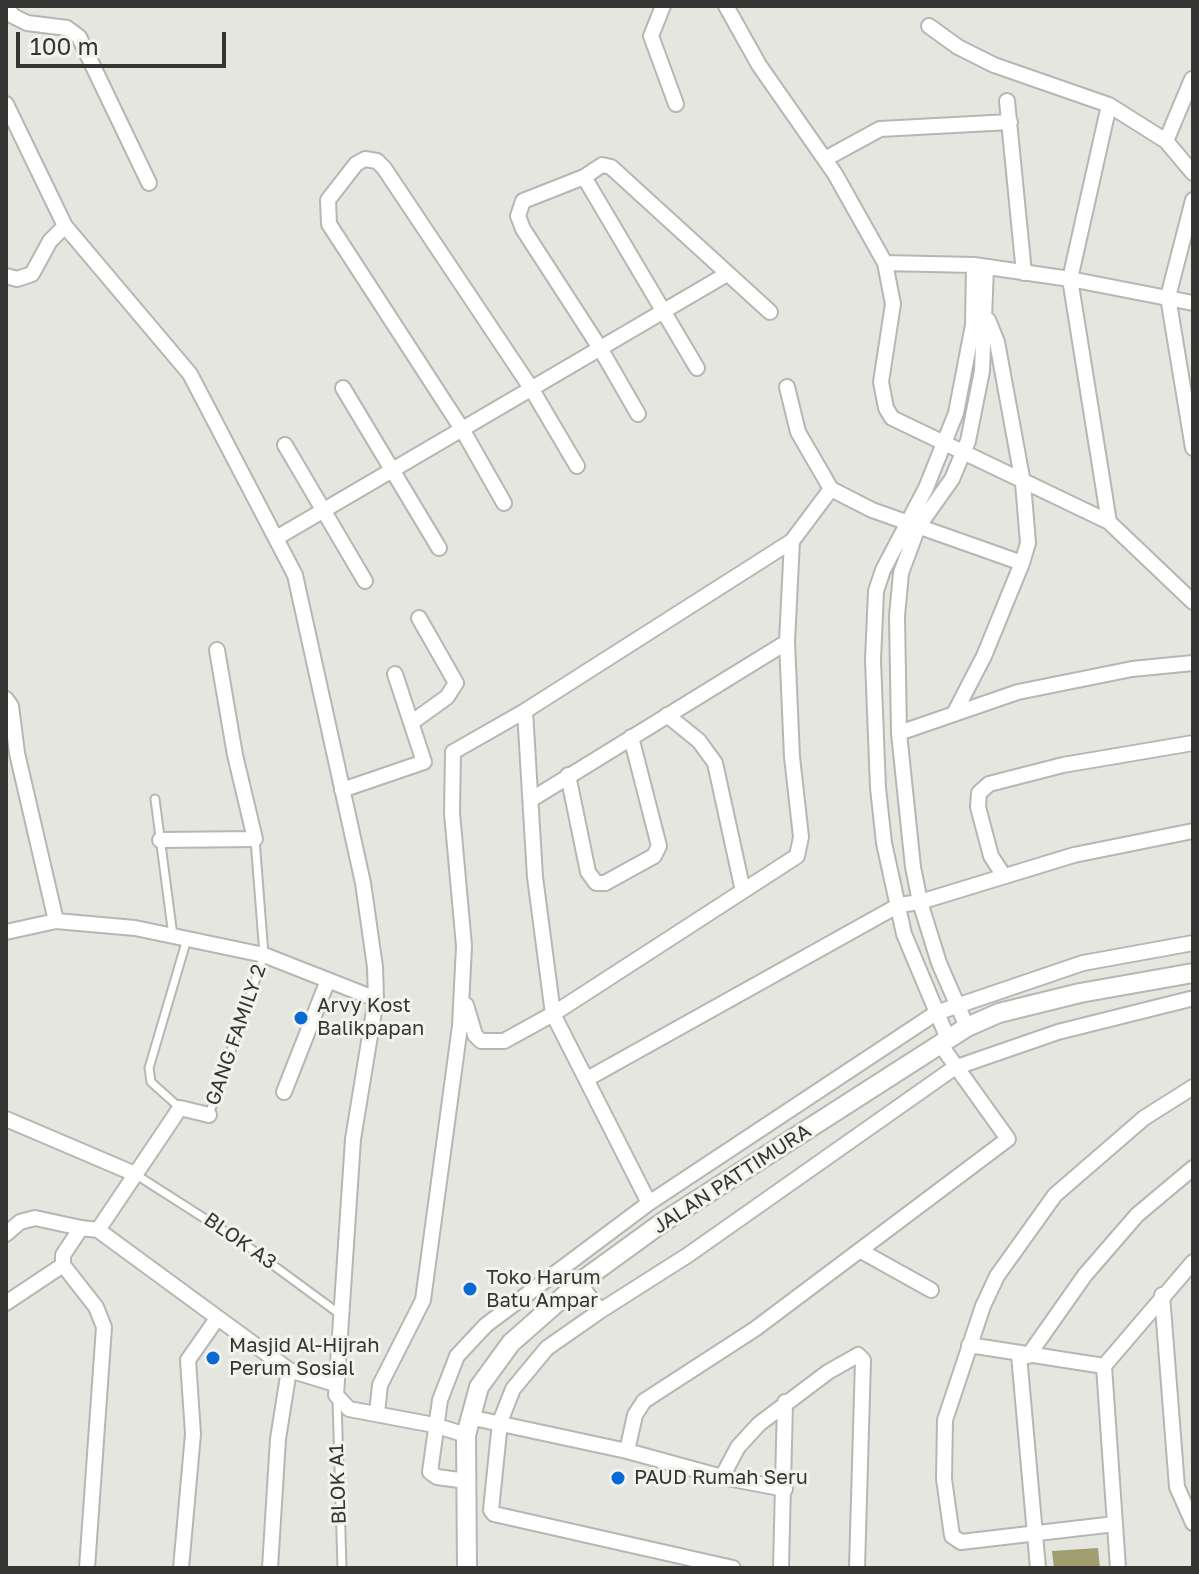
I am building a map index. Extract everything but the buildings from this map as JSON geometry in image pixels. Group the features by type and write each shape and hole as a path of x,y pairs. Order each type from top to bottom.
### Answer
{"street":[{"path":"663,6 651,36 676,104"},
{"path":"726,6 759,65 825,159 885,263 893,304 891,341 881,382 886,408 892,418 963,455 1109,522 1193,602"},
{"path":"6,7 13,16 27,23 67,28 79,37 149,183"},
{"path":"929,26 958,47 994,65 1109,105 1166,141 1193,173"},
{"path":"1166,141 1192,79"},
{"path":"1007,101 1024,273"},
{"path":"6,104 65,226 190,374 278,537 304,602 311,650 371,929 376,999 353,1139 336,1391"},
{"path":"1109,105 1070,279 1109,522"},
{"path":"825,159 880,129 1010,122"},
{"path":"504,503 462,429 329,224 328,200 356,164 371,159 384,168 531,388 577,466"},
{"path":"638,414 600,348 523,229 518,216 523,201 584,177 602,165 611,167 770,312"},
{"path":"584,177 697,368"},
{"path":"1193,200 1168,297 1193,448"},
{"path":"6,276 17,279 32,274 50,241 65,226"},
{"path":"885,263 980,266 1070,279 1193,303"},
{"path":"627,1451 635,1415 644,1401 755,1329 1008,1139 954,1068 904,934 884,843 878,788 873,660 876,591 911,525 944,445 968,356 980,266"},
{"path":"967,1027 955,1004 920,902 899,733 897,616 901,573 911,525 946,490 963,455 978,395 986,316 980,266"},
{"path":"278,537 727,274"},
{"path":"955,712 984,656 1028,543 1023,483 997,342 986,316 974,301"},
{"path":"787,387 798,432 831,489 911,525 1022,563"},
{"path":"343,388 439,548"},
{"path":"285,445 365,581"},
{"path":"377,1413 380,1385 419,1311 425,1291 463,987 463,920 452,813 453,752 525,711 792,541 831,489"},
{"path":"463,987 475,1035 487,1043 504,1041 553,1014 790,863 801,848 792,757 787,642 792,541"},
{"path":"411,723 447,697 456,683 419,618"},
{"path":"532,799 787,642"},
{"path":"160,840 255,839 235,755 217,650"},
{"path":"899,733 955,712 1067,681 1193,663"},
{"path":"342,790 424,762 395,674"},
{"path":"6,699 11,706 12,754 56,921"},
{"path":"525,711 538,910 553,1014 649,1203"},
{"path":"667,715 699,741 715,763 743,891"},
{"path":"568,775 588,872 596,883 605,883 654,856 659,846 631,737"},
{"path":"1004,876 991,856 978,807 979,793 989,784 1063,765 1193,743"},
{"path":"587,1079 899,905 920,902 1099,849 1193,831"},
{"path":"6,932 56,921 135,928 264,955 376,999"},
{"path":"467,1481 437,1477 430,1472 434,1425 445,1383 457,1356 471,1338 501,1313 649,1203 936,1013 955,1004 1083,963 1193,943"},
{"name":"JALAN PATTIMURA","path":"467,1568 468,1426 486,1375 521,1333 579,1283 663,1222 967,1027 999,1013 1080,993 1193,973"},
{"path":"284,1092 328,980"},
{"path":"733,1568 494,1514 490,1506 500,1422 513,1389 526,1370 547,1348 688,1255 954,1068 1058,1032 1190,999"},
{"path":"1115,1524 961,1542 952,1536 944,1479 945,1420 969,1345 997,1276 1055,1195 1144,1118 1193,1087"},
{"path":"98,1230 180,1108 209,1115"},
{"path":"6,1119 135,1174"},
{"path":"1038,1568 1024,1355 1126,1227 1193,1168"},
{"path":"6,1234 20,1222 35,1218 98,1230 216,1320 289,1370 336,1391 349,1409 434,1425 468,1426 500,1422 722,1477 785,1489"},
{"path":"81,1228 63,1255 63,1265 96,1307 104,1327 87,1568"},
{"path":"861,1251 931,1290"},
{"path":"1118,1568 1104,1366 1193,1262"},
{"path":"6,1303 63,1265"},
{"path":"579,1283 600,1311"},
{"path":"1162,1295 1177,1487 1193,1523"},
{"path":"501,1313 521,1333"},
{"path":"181,1568 193,1434 188,1360 216,1320"},
{"path":"969,1345 1104,1366"},
{"path":"722,1477 746,1437 785,1402 853,1355 862,1358 857,1568"},
{"path":"270,1568 278,1439 289,1370"},
{"path":"781,1568 785,1402"}],"lane":[{"path":"155,799 160,840 181,938 149,1068 151,1082 180,1108"},
{"path":"255,839 264,955"},
{"name":"GANG FAMILY 2","path":"209,1115 264,955"},
{"name":"BLOK A3","path":"135,1174 221,1228 341,1315"},
{"name":"BLOK A1","path":"336,1391 342,1568"}],"shaded area":[{"path":"1098,1548 1100,1568 1054,1568 1052,1551"}],"place":[{"name":"Arvy Kost Balikpapan","path":"301,1018"},
{"name":"Toko Harum Batu Ampar","path":"470,1289"},
{"name":"Masjid Al-Hijrah Perum Sosial","path":"213,1358"},
{"name":"PAUD Rumah Seru","path":"618,1478"}]}
